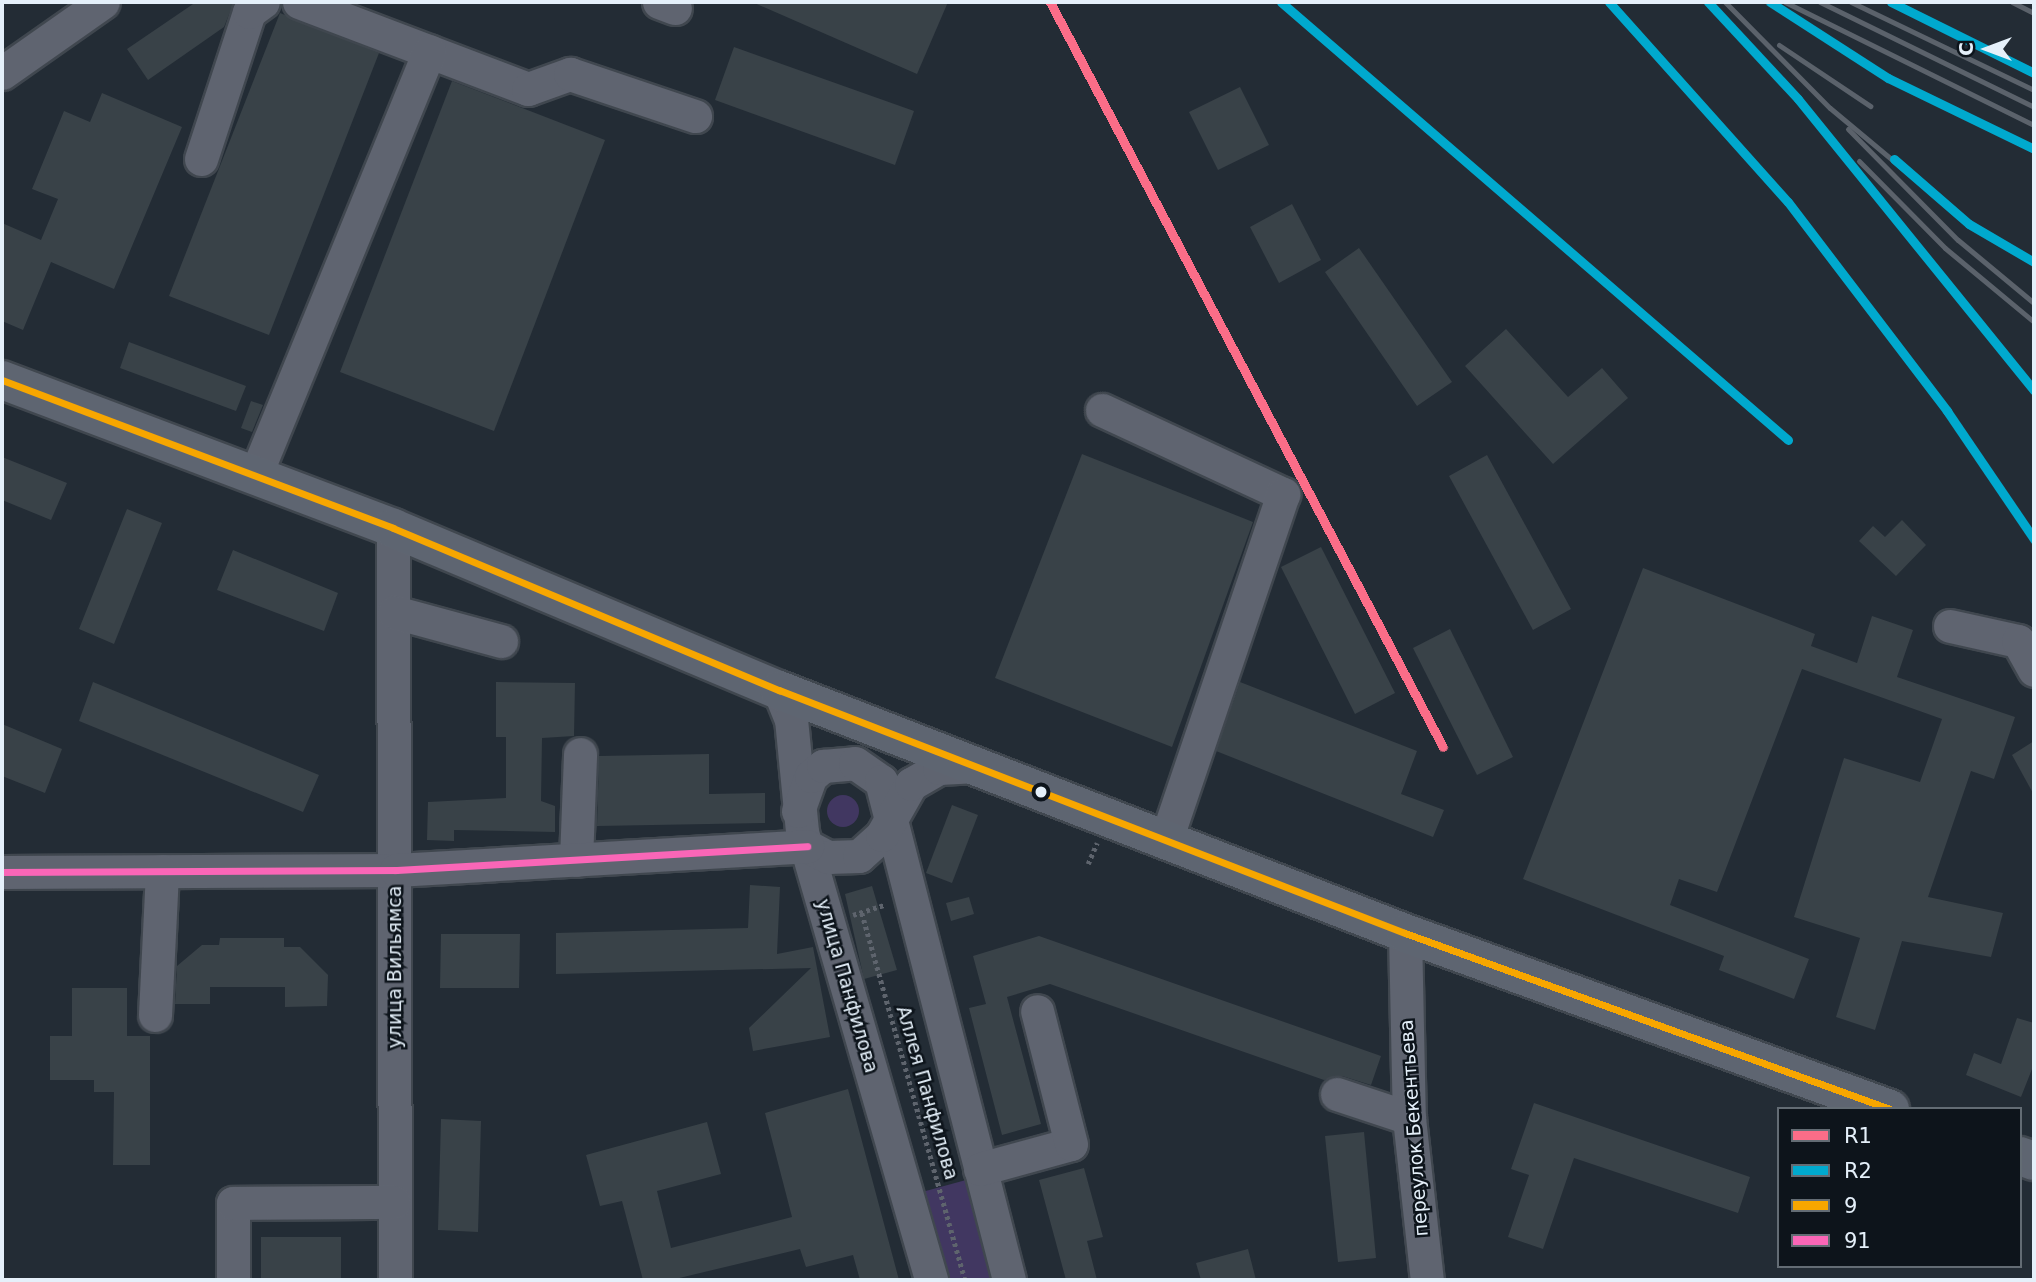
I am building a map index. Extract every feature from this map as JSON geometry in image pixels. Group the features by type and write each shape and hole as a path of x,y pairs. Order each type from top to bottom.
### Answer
{"main road":[{"path":"2,380 393,528 779,690 1405,933 1884,1107"}],"street":[{"path":"2,73 103,2"},
{"path":"201,159 250,12 263,2"},
{"path":"299,2 528,89 570,74 695,116"},
{"path":"255,476 429,51"},
{"path":"1102,410 1283,494 1166,839"},
{"name":"улица Вильямса","path":"393,528 395,1280"},
{"path":"394,611 501,641"},
{"path":"1950,626 2018,642 2034,670"},
{"name":"улица Панфилова","path":"779,690 790,719 798,811 807,846 931,1280"},
{"path":"868,724 884,761 888,807 1009,1280"},
{"path":"576,860 580,754"},
{"path":"798,811 811,776 839,762 870,769 888,807"},
{"path":"2,872 396,870 807,846 828,857 859,856 872,849 888,807 924,775 978,766"},
{"path":"155,1015 162,871"},
{"name":"переулок Бекентьева","path":"1405,933 1409,1118 1427,1280"},
{"path":"980,1169 1071,1144 1037,1011"},
{"path":"1336,1094 1409,1118"},
{"path":"233,1280 233,1203 394,1202"}],"path":[{"path":"828,923 910,897"},
{"name":"Аллея Панфилова","path":"862,913 965,1280"}],"shaded area":[{"path":"843,795 855,799 859,811 855,823 843,827 831,823 827,811 831,799"},
{"path":"966,1180 993,1280 946,1280 922,1192"}],"building":[{"path":"196,2 234,2 224,27 148,80 127,49"},
{"path":"752,2 948,2 917,74"},
{"path":"280,13 379,53 269,335 169,296"},
{"path":"734,47 914,111 895,165 715,100"},
{"path":"452,81 605,140 494,431 340,372"},
{"path":"1240,87 1269,145 1218,170 1189,112"},
{"path":"102,93 182,127 114,289 51,262 23,330 2,321 2,223 41,240 58,199 32,189 64,111 90,122"},
{"path":"1292,204 1321,260 1279,283 1250,227"},
{"path":"1359,248 1452,382 1417,406 1325,272"},
{"path":"1506,329 1568,397 1602,368 1628,398 1553,464 1465,366"},
{"path":"129,342 246,386 236,411 120,368"},
{"path":"251,401 263,405 252,432 241,428"},
{"path":"1082,454 1253,522 1172,747 995,678"},
{"path":"1487,455 1571,609 1533,630 1449,476"},
{"path":"2,457 67,483 51,520 2,500"},
{"path":"127,509 162,523 114,644 79,629"},
{"path":"1902,520 1926,545 1896,576 1859,541 1873,526 1885,537"},
{"path":"1321,547 1395,693 1355,714 1281,567"},
{"path":"233,550 338,593 324,631 217,590"},
{"path":"1643,568 1815,634 1811,646 1857,663 1872,616 1913,630 1897,677 2015,717 1994,779 1971,771 1928,897 2003,913 1991,957 1902,941 1875,1030 1836,1017 1860,938 1794,917 1844,758 1920,782 1942,719 1802,669 1717,892 1679,879 1670,905 1809,959 1794,999 1719,970 1724,956 1523,879"},
{"path":"1450,629 1513,757 1477,775 1413,648"},
{"path":"93,682 319,775 303,812 79,721"},
{"path":"496,682 575,683 574,736 542,738 541,801 555,806 555,832 454,830 454,841 427,840 428,802 506,798 506,737 496,737"},
{"path":"1240,682 1417,751 1401,794 1444,810 1433,837 1216,751"},
{"path":"2,724 62,749 45,793 2,776"},
{"path":"2034,741 2034,795 2012,755"},
{"path":"709,754 709,794 765,793 765,823 597,826 599,756"},
{"path":"952,805 978,815 952,883 926,873"},
{"path":"750,885 780,887 777,954 813,947 830,1037 753,1051 749,1028 811,968 556,974 556,933 748,928"},
{"path":"872,886 897,970 864,979 845,894"},
{"path":"969,897 974,914 951,921 946,903"},
{"path":"441,934 520,934 519,988 440,988"},
{"path":"1039,936 1381,1056 1371,1085 1342,1076 1324,1080 1050,984 1007,997 1041,1124 1002,1135 969,1008 986,1004 973,956"},
{"path":"220,938 284,938 284,947 300,947 328,975 327,1006 285,1007 285,987 210,987 210,1004 175,1004 177,966 202,945 219,945"},
{"path":"72,988 127,988 127,1036 150,1036 150,1165 113,1165 114,1092 94,1092 94,1080 50,1080 50,1036 72,1036"},
{"path":"2017,1018 2034,1023 2034,1064 2021,1097 1966,1075 1974,1053 2001,1064"},
{"path":"848,1089 899,1280 860,1280 853,1255 806,1267 800,1249 671,1280 643,1280 622,1201 600,1206 586,1155 707,1122 721,1174 657,1191 671,1248 792,1217 765,1113"},
{"path":"1534,1103 1750,1177 1738,1213 1574,1158 1543,1249 1508,1237 1529,1175 1511,1169"},
{"path":"441,1119 481,1121 478,1232 438,1230"},
{"path":"1364,1132 1376,1258 1338,1262 1325,1136"},
{"path":"1084,1168 1103,1237 1087,1241 1097,1280 1066,1280 1039,1180"},
{"path":"261,1237 341,1237 341,1280 261,1280"},
{"path":"1248,1249 1256,1280 1201,1280 1196,1263"}],"railway":[{"path":"1050,2 1443,747"},
{"path":"1281,2 1788,440"},
{"path":"1609,2 1788,202 1947,411 2034,539"},
{"path":"1708,2 1798,99 2034,390"},
{"path":"1725,2 1830,108 1969,224 2034,262"},
{"path":"1770,2 1888,78 2034,149"},
{"path":"1785,2 2034,125"},
{"path":"1820,2 2034,107"},
{"path":"1851,2 2034,90"},
{"path":"1891,2 2034,73"},
{"path":"2012,2 2034,13"},
{"path":"1779,45 1870,106"},
{"path":"1848,129 1958,240 2034,303"},
{"path":"1859,161 1945,248 2034,322"}],"transit line":[{"name":"R1","path":"1050,2 1443,747"},
{"name":"R2","path":"1281,2 1788,440"},
{"name":"R2","path":"1609,2 1788,202 1947,411 2034,539"},
{"name":"R2","path":"1708,2 1798,99 2034,390"},
{"name":"R2","path":"1770,2 1888,78 2034,149"},
{"name":"R2","path":"1891,2 2034,73"},
{"name":"R2","path":"1894,159 1969,224 2034,262"},
{"name":"9","path":"2,380 393,528 779,690 1405,933 1884,1107"},
{"name":"91","path":"2,872 396,870 807,846"}]}
